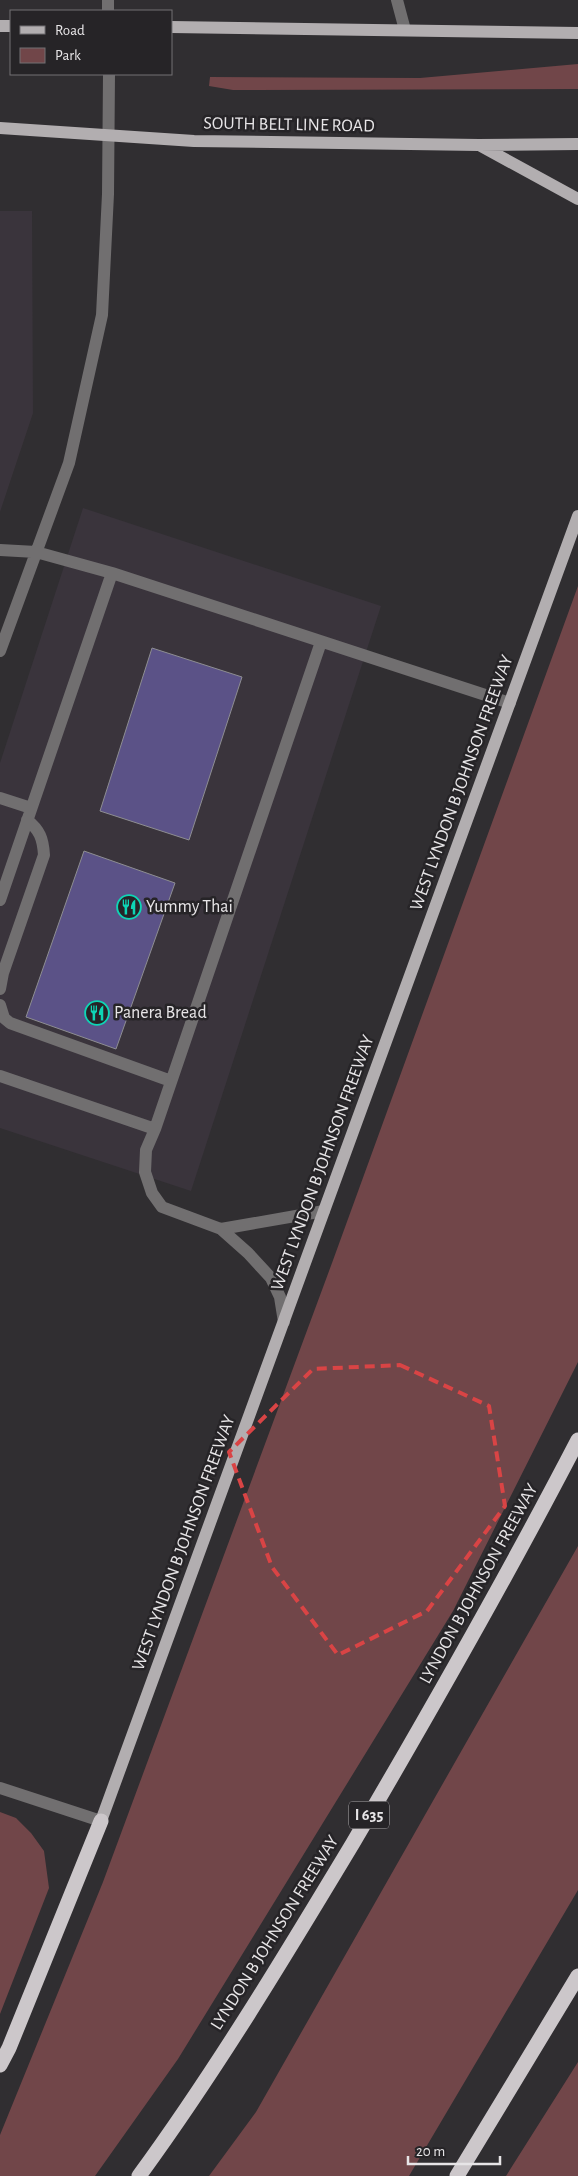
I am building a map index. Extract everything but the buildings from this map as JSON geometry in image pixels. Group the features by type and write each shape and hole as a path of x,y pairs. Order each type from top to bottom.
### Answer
{"highway":[{"name":"LYNDON B JOHNSON FREEWAY","path":"139,2176 189,2107 325,1890 428,1716 532,1528 578,1440"},
{"path":"0,2065 13,2039 101,1821"},
{"path":"457,2176 578,1976"}],"main road":[{"path":"172,27 578,33"},
{"name":"SOUTH BELT LINE ROAD","path":"0,128 194,141 479,145 578,144"},
{"path":"479,145 578,199"},
{"name":"WEST LYNDON B JOHNSON FREEWAY","path":"101,1821 578,516"}],"street":[{"path":"397,0 405,30"},
{"path":"0,651 69,463 102,315 106,268 109,75"},
{"path":"0,550 36,552 112,573 510,703"},
{"path":"0,900 112,573"},
{"path":"284,1322 280,1297 271,1278 221,1229 162,1207 152,1193 145,1172 146,1150 172,1081 321,642"},
{"path":"0,798 29,814 39,829 44,844 44,855 3,973 0,989"},
{"path":"0,1005 4,1018 10,1023 172,1081"},
{"path":"0,1076 155,1129"},
{"path":"221,1229 324,1211"},
{"path":"0,1788 101,1821"}],"highlighted area":[{"path":"400,1365 489,1406 505,1506 427,1611 338,1655 272,1567 229,1452 313,1369"}],"shaded area":[{"path":"0,211 32,211 33,413 0,512"},
{"path":"83,508 381,606 191,1191 0,1128 0,763"}],"green space":[{"path":"578,64 578,89 233,90 209,86 210,77 420,78"},
{"path":"578,586 578,1362 453,1611 178,2059 95,2176 0,2176 0,2135 103,1882 332,1263"},
{"path":"578,1546 578,1890 409,2176 209,2176 256,2112"},
{"path":"0,1812 16,1818 31,1833 44,1851 49,1888 0,2014"},
{"path":"578,2062 578,2176 506,2176"}],"place":[{"name":"Yummy Thai","path":"129,907"},
{"name":"Panera Bread","path":"97,1013"}]}
